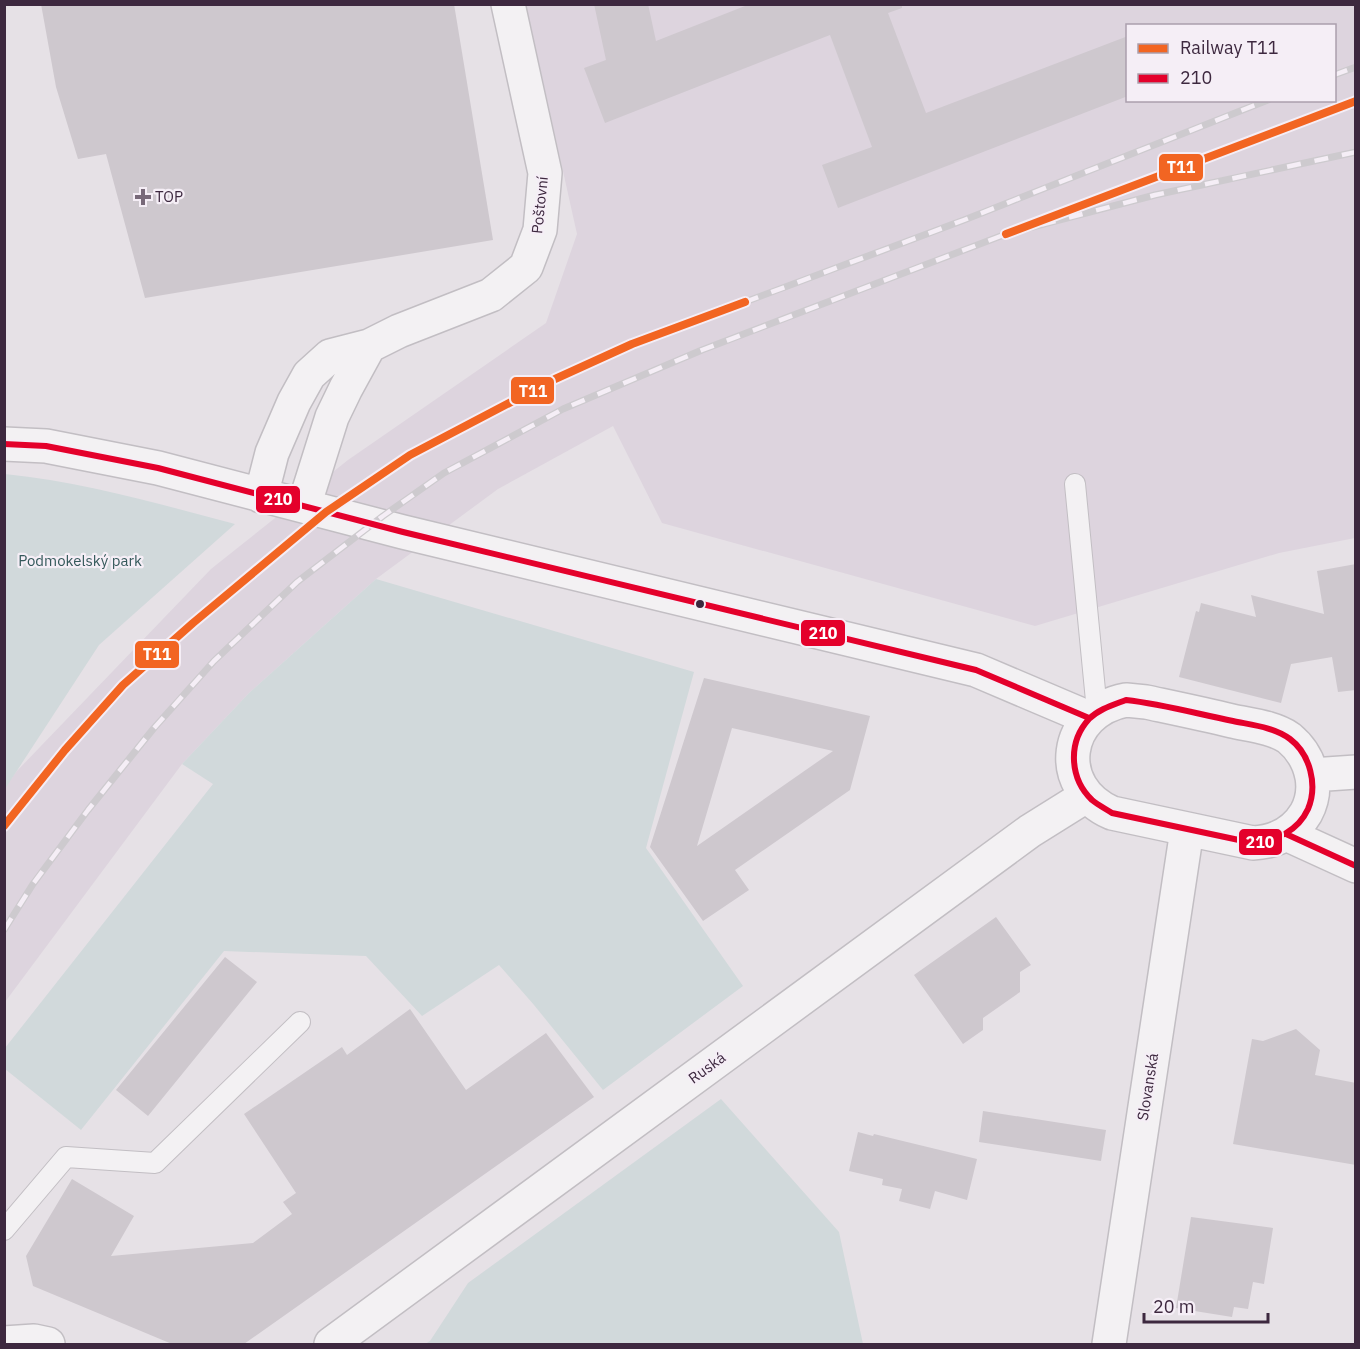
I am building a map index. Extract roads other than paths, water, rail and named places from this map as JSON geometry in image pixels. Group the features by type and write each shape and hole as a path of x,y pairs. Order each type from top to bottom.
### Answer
{"street":[{"name":"Poštovní","path":"261,496 272,453 294,402 309,375 330,356 369,346 399,331 491,295 526,267 540,230 544,173 508,4"},
{"path":"304,506 332,417 369,346"},
{"path":"4,444 46,446 81,451 158,468 415,535 976,670 1093,714"},
{"path":"1137,700 1267,729 1287,737 1296,745 1309,764 1312,775 1313,786 1308,809 1295,827 1286,834 1264,843 1253,843 1112,813 1086,796 1076,777 1072,756 1077,736 1093,714 1116,702 1137,700"},
{"path":"1312,775 1356,772"},
{"name":"Ruská","path":"331,1344 1030,831 1086,796"},
{"name":"Slovanská","path":"1109,1344 1187,830"},
{"path":"1286,834 1356,866"},
{"path":"4,1343 34,1341 48,1344"}],"lane":[{"path":"1075,484 1093,714"},
{"path":"4,1230 66,1157 155,1163 300,1022"}],"railway":[{"path":"1336,74 1356,67"},
{"path":"745,302 964,220 1263,102"},
{"path":"4,930 33,884 88,810 154,728 214,661 297,582 444,473 563,409 702,350 1006,234 1155,195 1356,152"}],"rail line":[{"name":"T11","path":"1006,234 1356,101"},
{"name":"T11","path":"4,826 65,750 123,685 326,512 410,455 555,379 632,344 745,302"}],"place":[{"name":"TOP","path":"143,197"}],"park label":[{"name":"Podmokelský park","path":"80,561"}]}
